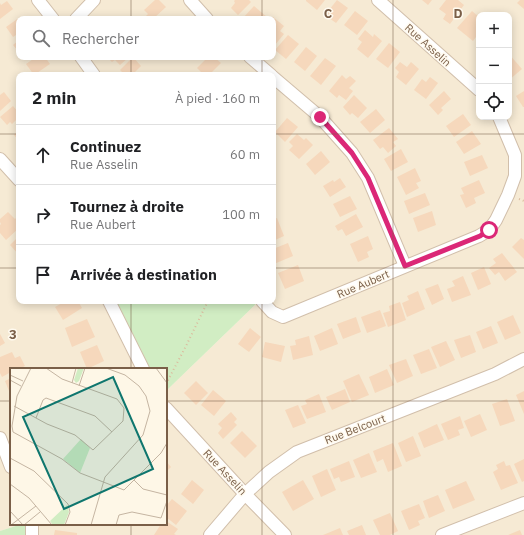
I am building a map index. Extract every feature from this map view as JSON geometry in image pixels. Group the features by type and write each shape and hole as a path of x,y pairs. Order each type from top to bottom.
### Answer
{"street":[{"path":"38,0 51,16"},
{"path":"79,16 94,0"},
{"path":"190,0 204,16"},
{"name":"Rue Asselin","path":"378,0 476,87"},
{"path":"83,60 92,72"},
{"path":"253,60 267,72"},
{"path":"276,79 320,117 352,153 368,178 405,266 480,236 489,230 496,220 515,176 515,155 500,120"},
{"path":"0,159 16,177"},
{"name":"Rue Aubert","path":"265,304 272,312 283,317 405,266"},
{"path":"110,304 142,368"},
{"name":"Rue Belcourt","path":"210,535 246,494 269,472 297,452 495,374 524,359"},
{"name":"Rue Asselin","path":"167,409 285,535"},
{"path":"0,438 10,465"},
{"path":"442,535 524,502"}],"path":[{"path":"167,382 207,304"}],"shaded area":[{"path":"0,0 524,0 524,535 26,535 25,525 167,525 167,390 256,304 276,304 276,72 16,72 16,304 110,304 142,368 10,368 10,525 19,525 0,531"}],"green space":[{"path":"110,304 256,304 167,390 167,368 142,368"},
{"path":"19,525 25,525 26,535 0,535 0,531"}],"building":[{"path":"155,0 159,0 166,7 156,16 146,16 148,14 144,10"},
{"path":"235,0 249,0 251,2 238,15 231,8 235,3"},
{"path":"306,0 325,0 317,10"},
{"path":"337,0 348,8 336,23 325,15"},
{"path":"422,0 432,0 428,5"},
{"path":"446,0 458,0 464,5 450,24 443,19 446,14 439,9"},
{"path":"520,0 524,0 524,9 517,3"},
{"path":"7,1 13,9 0,19 0,3 1,5"},
{"path":"254,6 266,16 245,16"},
{"path":"355,11 368,21 357,35 344,25"},
{"path":"472,11 476,14 476,37 473,41 457,28"},
{"path":"276,19 284,26 280,31 284,34 276,44"},
{"path":"16,20 16,35 13,37 6,27"},
{"path":"365,30 373,37 374,34 382,41 368,58 357,49 362,42 358,39"},
{"path":"288,35 299,44 286,59 276,51"},
{"path":"389,43 400,52 388,68 376,59"},
{"path":"306,47 317,56 305,71 294,62"},
{"path":"512,57 522,69 512,77"},
{"path":"325,58 336,66 321,85 310,76"},
{"path":"32,60 47,60 50,64 38,72 32,72 26,64"},
{"path":"115,60 126,60 120,65"},
{"path":"130,60 136,60 141,66 135,72 122,72 120,70"},
{"path":"205,60 218,60 221,63 212,72 201,72 197,68"},
{"path":"400,62 407,67 411,62 419,69 406,85 396,77 399,72 395,68"},
{"path":"342,75 346,79 350,76 356,81 349,88 353,91 346,100 339,95 337,98 329,91"},
{"path":"430,77 438,83 426,99 414,90 422,79 426,82"},
{"path":"444,91 451,99 441,108 443,110 438,115 429,105"},
{"path":"524,91 524,107 523,107 516,96"},
{"path":"4,92 11,101 0,111 0,95"},
{"path":"354,95 367,108 358,118 352,113 350,115 343,107"},
{"path":"13,106 16,110 16,120 12,124 10,122 7,125 0,117"},
{"path":"376,109 385,120 370,133 360,122"},
{"path":"463,114 471,125 454,137 446,126"},
{"path":"287,118 298,127 285,142 276,133 276,131"},
{"path":"389,128 398,139 393,142 396,146 388,153 383,147 380,149 373,140"},
{"path":"472,131 481,144 464,154 456,142"},
{"path":"297,134 304,140 306,138 313,145 299,159 289,150 293,146 289,142"},
{"path":"401,149 408,162 391,171 384,159"},
{"path":"321,151 330,162 315,175 306,164"},
{"path":"482,155 488,168 470,176 464,162"},
{"path":"415,168 421,181 416,183 419,188 406,195 397,177"},
{"path":"340,178 346,187 330,197 323,186"},
{"path":"479,180 485,193 474,198 476,203 466,208 460,195 464,194 461,188"},
{"path":"425,193 430,205 409,214 404,201"},
{"path":"350,196 357,209 340,217 333,204"},
{"path":"432,211 436,225 418,232 413,218"},
{"path":"8,212 15,219 16,218 16,231 6,240 0,233 0,219"},
{"path":"356,214 363,227 346,236 342,229 338,231 335,226"},
{"path":"276,218 284,236 276,240"},
{"path":"368,236 373,249 367,252 369,257 358,262 350,244"},
{"path":"521,238 524,240 524,259 512,247"},
{"path":"16,239 16,252 10,245"},
{"path":"288,243 293,256 276,263 276,248"},
{"path":"502,253 517,272 505,281 499,272 495,275 489,268 496,263 493,259"},
{"path":"298,265 304,281 285,289 278,273"},
{"path":"484,267 491,284 478,290 471,273"},
{"path":"463,276 471,295 452,302 447,289 455,286 452,281"},
{"path":"438,284 444,299 432,305 425,289"},
{"path":"418,291 425,309 407,317 402,303 409,300 407,296"},
{"path":"400,302 406,320 388,327 383,313 390,311 389,306"},
{"path":"60,304 80,304 82,308 63,320 55,307"},
{"path":"380,310 386,326 367,333 361,317"},
{"path":"513,315 521,333 505,340 497,322"},
{"path":"356,317 361,332 343,339 337,324"},
{"path":"87,319 95,337 72,347 65,328"},
{"path":"491,326 498,343 483,349 476,332"},
{"path":"250,328 261,337 249,352 238,344"},
{"path":"332,328 338,344 320,351 314,336"},
{"path":"0,334 5,343 0,346"},
{"path":"470,335 476,352 461,358 454,340"},
{"path":"309,336 313,355 293,360 290,346 296,345 295,340"},
{"path":"446,341 455,360 440,367 431,347"},
{"path":"265,342 285,346 281,362 262,357"},
{"path":"97,345 104,361 87,368 80,352"},
{"path":"429,349 437,368 421,374 413,355"},
{"path":"12,352 15,358 20,356 25,366 21,368 10,368 10,373 2,377 0,373 0,357"},
{"path":"406,359 413,376 397,383 389,365"},
{"path":"387,369 394,385 375,393 369,377"},
{"path":"359,374 369,395 352,402 343,381"},
{"path":"10,378 10,394 5,381"},
{"path":"196,381 208,393 196,405 184,393"},
{"path":"345,389 350,402 332,410 326,397"},
{"path":"213,390 226,401 214,416 201,405"},
{"path":"524,391 524,414 516,395"},
{"path":"319,394 326,412 307,419 301,406 307,404 305,400"},
{"path":"507,399 515,421 500,426 492,404"},
{"path":"298,405 306,423 293,428 285,410"},
{"path":"231,412 237,419 234,422 237,425 223,439 218,433 222,428 218,424"},
{"path":"480,414 487,430 471,437 464,421"},
{"path":"460,416 464,428 458,430 460,435 448,440 441,424"},
{"path":"437,424 444,440 424,448 418,433"},
{"path":"242,431 257,446 245,458 230,443"},
{"path":"413,436 421,456 406,462 398,443"},
{"path":"393,443 402,466 388,472 383,459 377,462 373,451"},
{"path":"369,453 377,472 361,478 353,460"},
{"path":"524,459 524,481 522,482 514,464"},
{"path":"349,461 355,477 341,482 339,477 334,479 330,469"},
{"path":"504,461 506,466 510,465 518,483 501,490 493,472 498,469 496,465"},
{"path":"167,462 171,467 167,471"},
{"path":"327,469 336,490 321,497 312,476"},
{"path":"192,480 204,490 193,504 181,494"},
{"path":"303,480 314,499 293,511 282,492"},
{"path":"466,481 475,500 453,509 445,490"},
{"path":"438,495 445,511 429,518 423,501"},
{"path":"172,499 187,511 176,525 167,518 167,505"},
{"path":"419,504 425,518 418,521 420,525 409,530 401,511"},
{"path":"390,513 398,531 390,535 380,535 373,520"},
{"path":"167,522 178,529 174,534 176,535 154,535 160,525 167,525"},
{"path":"362,525 366,535 349,535 347,531"},
{"path":"340,528 343,535 323,535"},
{"path":"55,530 77,533 77,535 54,535"},
{"path":"520,530 522,535 508,535"}],"route":[{"path":"320,117 352,153 368,178 405,266 480,236 489,230"}]}
